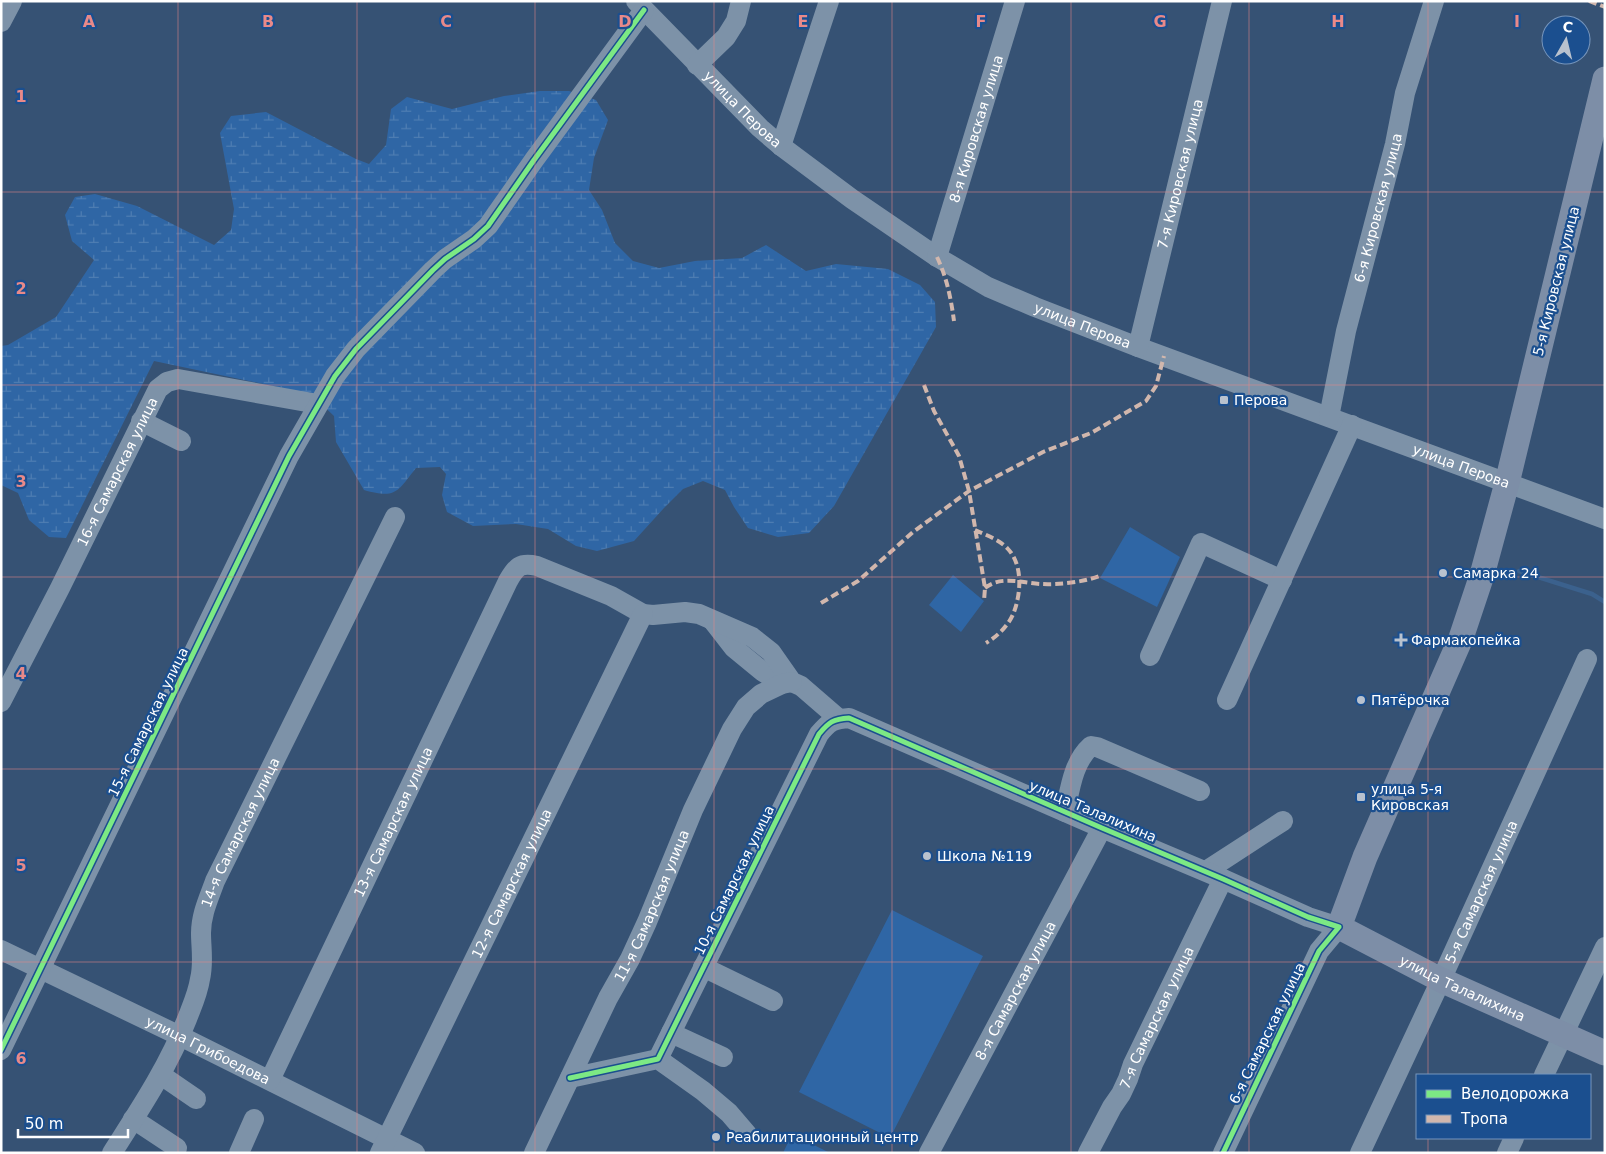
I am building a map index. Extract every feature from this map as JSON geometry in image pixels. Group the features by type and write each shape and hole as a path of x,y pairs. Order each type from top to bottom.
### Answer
{"main road":[{"name":"5-я Кировская улица","path":"1507,483 1605,79"},
{"name":"6-я Самарская улица","path":"1339,927 1365,857 1461,638 1480,583 1507,483"},
{"name":"улица Талалихина","path":"1339,927 1441,980 1605,1053"}],"street":[{"path":"1,22 12,1"},
{"path":"697,65 726,37 736,21 741,1"},
{"path":"781,146 829,1"},
{"name":"8-я Кировская улица","path":"937,258 1015,1"},
{"name":"7-я Кировская улица","path":"1138,347 1222,1"},
{"name":"6-я Кировская улица","path":"1330,417 1346,331 1395,144 1405,93 1434,1"},
{"name":"улица Перова","path":"640,6 760,128 781,146 852,199 937,258 988,287 1138,347 1605,519"},
{"name":"15-я Самарская улица","path":"1,1050 289,456 335,376 356,348 432,270 488,226 640,6"},
{"name":"16-я Самарская улица","path":"1,702 60,588 158,389 167,382 178,379 318,404"},
{"path":"141,422 181,440"},
{"path":"1228,700 1352,425"},
{"name":"14-я Самарская улица","path":"112,1153 161,1076 196,996 201,978 203,955 201,931 205,907 216,881 395,517"},
{"path":"1150,656 1201,544 1282,580"},
{"name":"13-я Самарская улица","path":"270,1080 514,571 519,566 528,564 537,566 611,596 643,614"},
{"path":"643,614 685,612 699,614 752,637 771,652 787,683 801,686 838,718"},
{"name":"12-я Самарская улица","path":"383,1146 643,614"},
{"name":"5-я Самарская улица","path":"1360,1153 1441,980 1586,659"},
{"name":"11-я Самарская улица","path":"534,1153 608,998 630,959 693,810 732,729 746,707 761,694 787,683"},
{"name":"улица Талалихина","path":"838,718 860,721 1308,917 1339,927"},
{"name":"10-я Самарская улица","path":"658,1059 819,734 828,723 838,718"},
{"path":"1065,812 1072,781 1083,753 1091,746 1200,791"},
{"path":"1214,875 1283,821"},
{"name":"8-я Самарская улица","path":"929,1153 1102,828"},
{"name":"7-я Самарская улица","path":"1088,1153 1128,1079 1214,875"},
{"name":"6-я Самарская улица","path":"1223,1153 1319,951 1339,927"},
{"path":"1544,1074 1605,947"},
{"name":"улица Грибоедова","path":"1,950 42,968 270,1080 383,1146 415,1153"},
{"path":"703,967 772,1001"},
{"path":"671,1033 723,1057"},
{"path":"570,1078 658,1059 704,1091 729,1113 747,1134"},
{"path":"161,1076 196,1099"},
{"path":"133,1119 177,1148"},
{"path":"239,1153 254,1119"},
{"path":"1507,1153 1514,1139"}],"green space":[{"path":"540,91 569,91 596,100 608,120 594,158 589,190 602,210 615,243 633,261 659,268 695,261 742,258 766,245 806,271 836,264 888,269 920,285 935,302 936,327 834,506 809,533 778,537 748,528 725,490 703,481 683,489 634,541 597,551 576,546 548,529 516,524 473,526 447,512 442,495 446,474 440,467 416,468 400,488 390,493 383,494 364,490 336,442 334,416 311,394 154,361 66,538 49,537 29,520 18,493 1,485 1,346 8,345 56,317 94,260 72,241 65,215 75,197 95,194 137,206 214,245 231,230 234,209 220,133 231,116 266,112 369,164 386,145 391,109 407,97 452,109 504,96"},
{"path":"1130,527 1180,557 1157,607 1100,578"},
{"path":"953,575 984,601 961,632 929,605"},
{"path":"892,910 983,956 890,1138 799,1092"},
{"path":"792,1134 830,1153 783,1153"}],"waterway":[{"path":"1519,571 1592,594 1605,602"}],"marked path":[{"path":"1589,1 1605,7"},
{"path":"937,257 948,289 954,321"},
{"path":"821,603 858,581 913,532 969,491 1043,452 1091,433 1146,401 1156,386 1164,356"},
{"path":"924,385 934,411 959,456 969,491 985,588 984,601"},
{"path":"975,530 997,540 1008,549 1016,563 1019,579 1018,596 1012,617 1003,630 986,643"},
{"path":"985,588 991,584 1005,581 1055,584 1080,581 1102,575"}],"cycle path":[{"path":"1,1050 289,456 335,376 356,349 433,270 488,226 644,10"},
{"path":"570,1078 658,1059 819,734 832,722 849,718 1308,917 1339,927 1319,951 1223,1153"}],"place":[{"name":"Перова","path":"1224,400"},
{"name":"Самарка 24","path":"1443,573"},
{"name":"Фармакопейка","path":"1401,640"},
{"name":"Пятёрочка","path":"1361,700"},
{"name":"улица 5-я Кировская","path":"1361,797"},
{"name":"Школа №119","path":"927,856"},
{"name":"Реабилитационный центр","path":"716,1137"}]}
